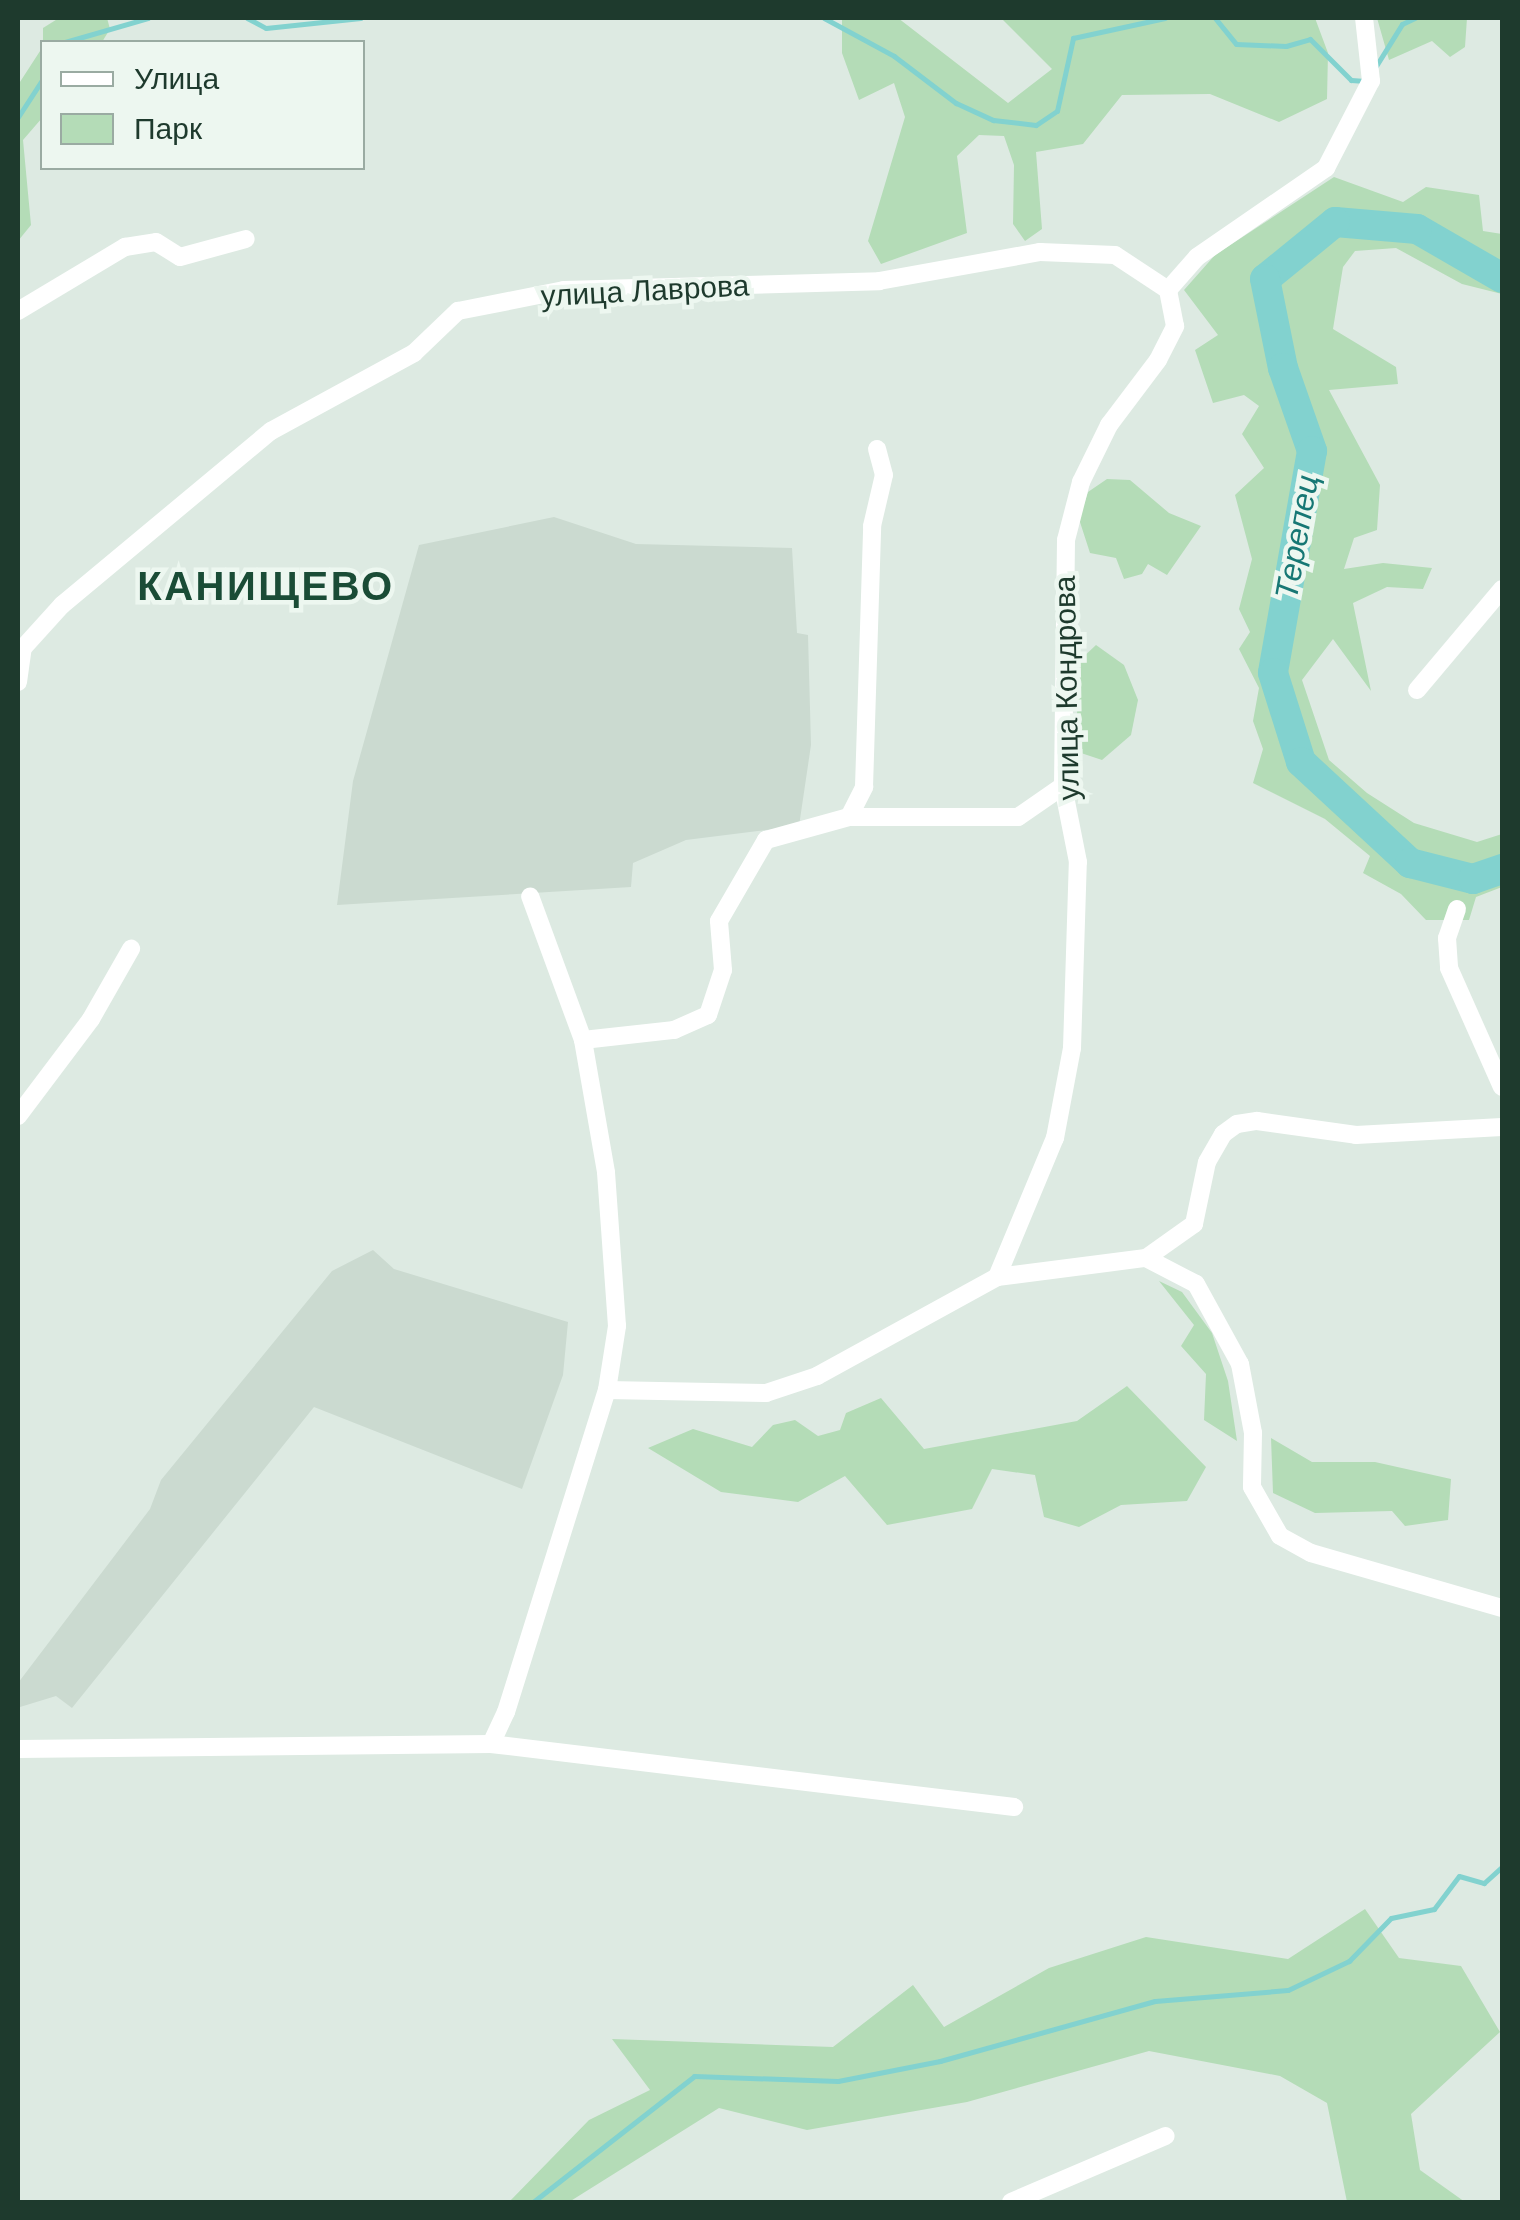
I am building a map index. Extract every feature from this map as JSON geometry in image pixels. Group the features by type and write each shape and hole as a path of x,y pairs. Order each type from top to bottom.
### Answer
{"street":[{"path":"1168,290 1198,257 1326,168 1371,81 1364,18"},
{"path":"18,311 125,248 156,242 180,258 246,238"},
{"name":"улица Лаврова","path":"18,682 23,648 76,592 271,431 414,352 458,311 564,290 879,281 1040,252 1115,255 1168,290"},
{"name":"улица Кондрова","path":"997,1277 1055,1138 1072,1048 1078,862 1063,786 1066,540 1081,482 1109,425 1158,360 1174,326 1168,290"},
{"path":"849,818 864,787 872,526 884,475 877,449"},
{"path":"1417,690 1465,641 1502,589"},
{"path":"583,1040 674,1030 708,1015 723,970 719,921 766,840 849,818 1018,817 1063,786"},
{"path":"490,1744 506,1712 607,1390 616,1306 606,1172 583,1040 530,896"},
{"path":"1458,908 1447,938 1449,968 1502,1087"},
{"path":"19,1110 90,1018 130,949"},
{"path":"607,1390 766,1393 817,1376 997,1277 1146,1258 1194,1224 1208,1162 1222,1134 1237,1124 1257,1121 1356,1135 1502,1127"},
{"path":"1146,1258 1196,1284 1240,1364 1253,1433 1252,1487 1280,1536 1310,1553 1502,1608"},
{"path":"18,1749 490,1744 1014,1807"},
{"path":"1011,2202 1166,2136"}],"shaded area":[{"path":"554,517 636,544 792,548 797,633 808,635 811,745 799,826 686,840 633,863 631,887 337,905 353,781 419,545"},
{"path":"373,1250 394,1269 568,1322 563,1375 522,1489 314,1407 72,1708 56,1696 20,1707 18,1683 150,1509 161,1480 332,1271"}],"green space":[{"path":"59,18 107,18 110,29 103,40 43,40 43,28"},
{"path":"842,18 898,18 1008,103 1052,69 1001,18 1315,18 1328,53 1327,99 1279,122 1210,94 1122,95 1083,144 1036,152 1042,229 1025,241 1013,224 1014,165 1004,136 979,135 957,156 967,233 881,264 868,241 905,117 894,83 859,100 842,53"},
{"path":"1377,18 1467,18 1465,47 1450,57 1432,41 1389,60"},
{"path":"40,51 40,120 23,140 31,225 18,241 18,85"},
{"path":"1334,177 1403,202 1426,187 1479,195 1483,231 1502,234 1502,294 1462,284 1396,248 1355,251 1343,267 1333,329 1396,367 1398,384 1329,390 1380,485 1377,530 1354,538 1344,569 1383,563 1432,568 1423,589 1387,587 1353,603 1371,691 1333,639 1302,680 1329,760 1367,793 1414,823 1477,842 1502,834 1502,887 1476,897 1469,920 1426,920 1401,894 1363,873 1370,856 1325,819 1253,783 1263,749 1253,721 1259,688 1239,649 1250,632 1239,609 1252,559 1235,495 1264,468 1242,434 1259,406 1244,395 1213,403 1195,350 1218,335 1184,290 1215,255"},
{"path":"1107,479 1130,480 1169,513 1201,526 1167,575 1148,564 1142,574 1124,579 1116,558 1090,553 1079,519 1088,492"},
{"path":"1096,645 1124,665 1138,700 1131,735 1102,760 1075,751 1080,660"},
{"path":"1159,1281 1182,1292 1212,1333 1228,1381 1237,1441 1204,1420 1206,1374 1181,1346 1194,1325"},
{"path":"1127,1386 1206,1467 1187,1501 1121,1505 1079,1527 1044,1517 1035,1475 992,1469 972,1509 887,1525 845,1476 798,1502 721,1492 648,1448 693,1429 752,1447 773,1425 795,1420 818,1436 840,1430 846,1413 881,1398 924,1449 1077,1421"},
{"path":"1271,1438 1312,1462 1375,1462 1451,1479 1448,1520 1405,1526 1392,1511 1315,1513 1273,1493"},
{"path":"1365,1909 1399,1958 1461,1966 1500,2032 1411,2114 1420,2170 1465,2202 1347,2202 1327,2103 1280,2076 1149,2051 967,2102 807,2130 719,2108 569,2202 509,2202 589,2120 650,2090 612,2039 833,2047 913,1985 944,2027 1049,1968 1146,1937 1288,1959"}],"waterway":[{"path":"72,40 148,18"},
{"path":"247,18 266,28 360,18"},
{"path":"824,18 894,56 956,103 993,120 1036,125 1057,111 1073,38 1165,18"},
{"path":"1215,18 1236,44 1286,46 1310,39 1351,80 1365,81"},
{"path":"1376,66 1402,24 1415,18"},
{"path":"18,117 40,83"},
{"name":"Терепец","path":"1502,278 1417,229 1335,222 1265,279 1283,368 1312,451 1273,673 1301,762 1410,863 1473,879 1502,869"},
{"path":"533,2202 694,2076 838,2081 940,2061 1155,2001 1288,1990 1349,1961 1391,1918 1434,1909 1459,1876 1484,1883 1502,1867"}],"district":[{"name":"КАНИЩЕВО","path":"266,586"}]}
